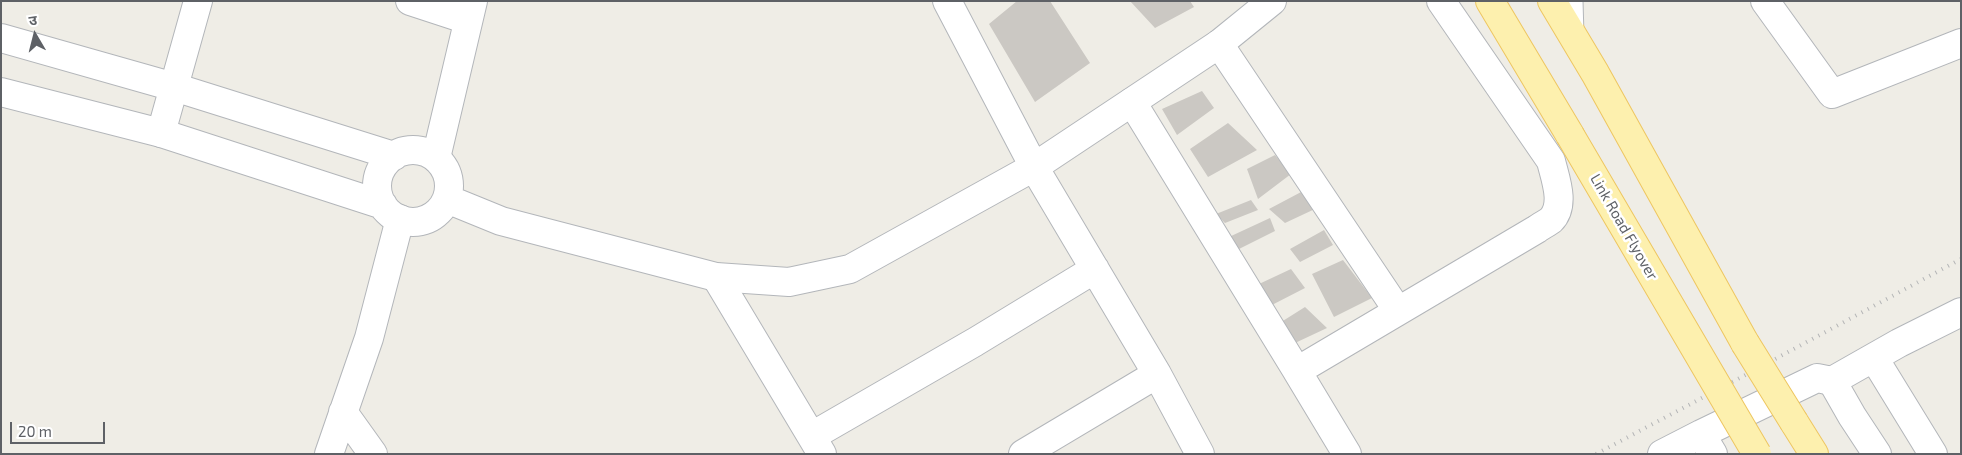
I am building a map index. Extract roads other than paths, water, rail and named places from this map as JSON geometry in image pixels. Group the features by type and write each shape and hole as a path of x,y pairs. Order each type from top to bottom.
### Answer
{"main road":[{"name":"Link Road Flyover","path":"1490,1 1757,454"},
{"path":"1552,1 1596,73 1746,343 1814,454"}],"street":[{"path":"161,133 198,1"},
{"path":"410,1 471,11 436,158"},
{"path":"946,1 1034,167 1157,374 1200,454"},
{"path":"446,199 501,221 716,277 789,282 850,270 1034,167 1219,44 1272,1"},
{"path":"1297,371 1552,219 1558,204 1558,187 1550,161 1441,1"},
{"path":"1766,1 1832,94 1961,43"},
{"path":"1,38 174,87 394,156"},
{"path":"1219,44 1398,311"},
{"path":"1,92 161,133 391,212 411,222 432,216 440,209 446,199 449,188 448,177 444,167 436,158 416,150 404,151 385,163 380,173 377,184 378,195 391,212 369,338 329,454"},
{"path":"1132,102 1347,454"},
{"path":"716,277 817,445 975,342 1095,269"},
{"path":"1662,454 1707,444 1817,378 1832,381 1961,312"},
{"path":"1874,358 1933,454"},
{"path":"1023,454 1157,374"},
{"path":"1832,381 1877,454"},
{"path":"343,412 373,454"}],"lane":[{"path":"1573,1 1575,38"}],"railway":[{"path":"1596,454 1961,259"}]}
